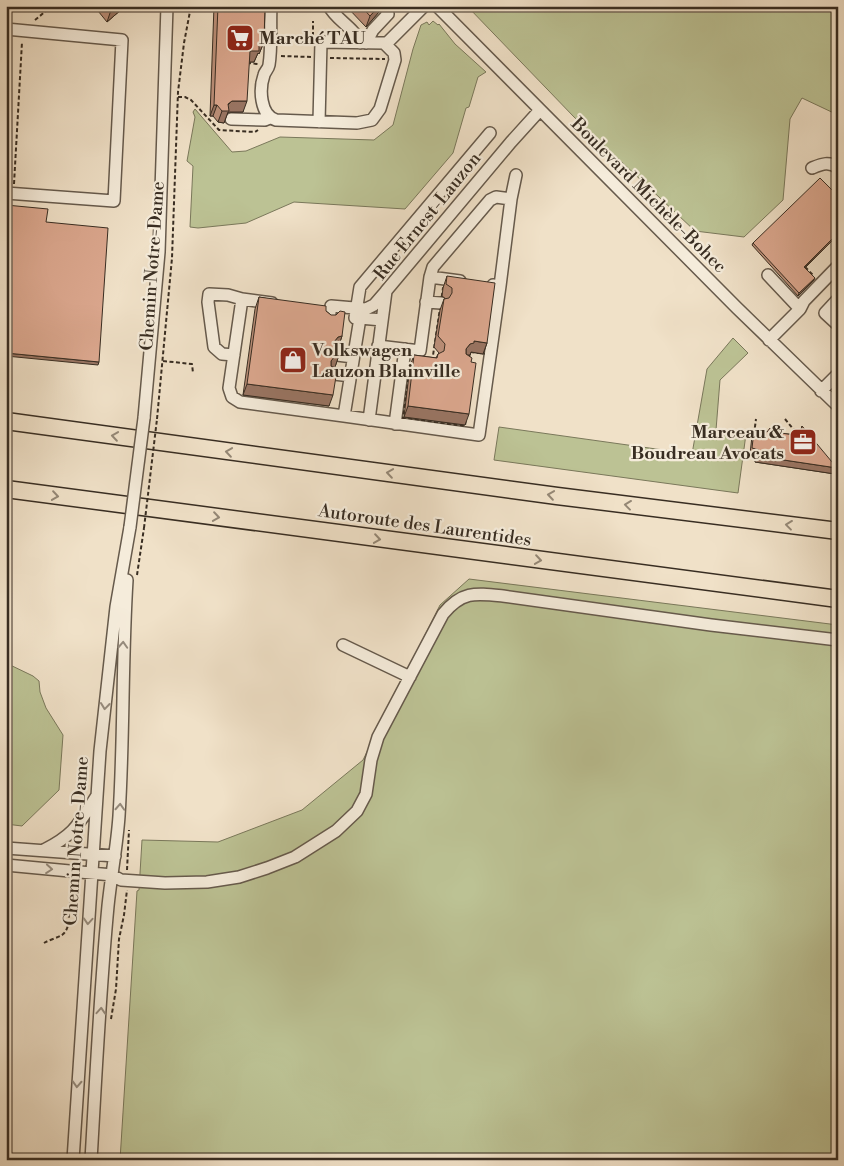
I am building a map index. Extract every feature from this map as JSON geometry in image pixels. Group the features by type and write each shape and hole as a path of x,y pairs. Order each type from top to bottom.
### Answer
{"highway":[{"path":"6,421 557,496 838,531"},
{"name":"Autoroute des Laurentides","path":"6,489 838,599"}],"street":[{"name":"Chemin Notre-Dame","path":"73,1160 96,796 116,607 130,527 144,418 160,252 167,6"},
{"path":"271,6 269,65 263,77 262,98 264,110 270,118 276,120 319,122 362,123 376,117 395,60 394,53 386,44 321,42 319,122"},
{"path":"329,6 337,18 363,43"},
{"path":"363,43 388,14 385,6"},
{"path":"386,44 424,6"},
{"name":"Boulevard Michèle-Bohec","path":"438,6 769,340 838,406"},
{"path":"6,29 122,40 114,200 10,193"},
{"name":"Rue Ernest-Lauzon","path":"369,420 385,294 389,286 540,110"},
{"path":"231,119 265,120 270,118"},
{"path":"344,416 354,357 360,287 490,133"},
{"path":"812,168 826,164 834,165 838,168"},
{"path":"242,299 229,388 235,400 479,435 489,364 490,287 516,175"},
{"path":"420,351 431,270 493,198 511,199"},
{"path":"424,246 440,259"},
{"path":"769,340 800,309 804,301 838,266"},
{"path":"768,275 800,309"},
{"path":"430,277 470,282 469,291"},
{"path":"357,315 370,307 389,286"},
{"path":"234,355 222,354 214,347 208,294 228,295 242,299 282,304"},
{"path":"838,299 825,312 838,325"},
{"path":"426,302 441,303"},
{"path":"328,311 382,320"},
{"path":"378,346 420,351 425,357 433,352"},
{"path":"395,424 405,349"},
{"path":"336,355 354,357"},
{"path":"472,358 489,364"},
{"path":"334,374 350,376"},
{"path":"821,391 838,374"},
{"name":"Chemin Notre-Dame","path":"91,1160 108,904 115,856 122,768 122,652 130,527"},
{"path":"6,865 112,875 121,880 165,883 222,880 267,868 295,857 325,839 349,819 362,802 368,786 374,749 443,614 456,601 473,594 503,596 711,625 838,640"},
{"path":"343,645 410,677"},
{"path":"42,851 70,834 79,824 96,796"},
{"path":"6,848 115,856"}],"path":[{"path":"10,193 22,30 52,6"},
{"path":"314,6 314,11"},
{"name":"Chemin Notre-Dame","path":"144,528 163,361 175,222 178,97 184,43 192,7"},
{"path":"312,36 313,21"},
{"path":"274,56 316,57"},
{"path":"326,58 380,60 387,58"},
{"path":"247,64 261,64"},
{"path":"178,97 185,97 191,100 219,130 256,132 258,128"},
{"path":"806,267 818,280"},
{"path":"433,352 431,369 410,366 403,418 464,426 472,374 467,373 472,358"},
{"path":"163,361 192,364 192,373"},
{"path":"756,419 754,434 762,435"},
{"path":"785,419 799,436"},
{"path":"110,1023 116,990 119,939 127,887"},
{"path":"44,943 66,931 70,898 75,894"},
{"path":"6,910 9,907"}],"green space":[{"path":"467,6 838,6 838,115 802,98 790,119 783,200 744,237 695,231 574,117"},
{"path":"433,21 439,24 455,44 486,72 478,77 469,107 466,108 453,153 405,209 294,202 246,223 198,228 190,227 193,166 187,161 195,117 193,112 195,109 232,152 246,151 280,137 374,140 393,125 421,25 427,22 429,25"},
{"path":"733,338 748,353 720,380 716,430 746,434 738,493 494,460 499,427 692,454 707,369"},
{"path":"469,579 838,625 838,1160 120,1160 142,840 218,842 302,810 363,760 440,605"},
{"path":"6,663 33,676 39,681 40,692 46,708 63,735 59,790 22,826 6,824"}],"building":[{"path":"108,6 116,6 111,10"},
{"path":"218,6 265,6 264,42 259,42 259,51 250,51 247,101 232,101 228,104 229,111 222,111 217,105 214,105"},
{"path":"361,6 379,6 370,16"},
{"path":"820,178 838,196 838,233 804,267 815,278 799,293 753,243"},
{"path":"6,205 48,209 46,222 108,228 99,362 6,353"},
{"path":"447,276 495,283 487,343 474,341 466,349 466,354 472,358 471,362 476,363 469,414 408,406 414,355 437,358 438,354 444,351 445,344 438,336 444,299 449,298 452,293 452,288 446,284"},
{"path":"259,297 326,306 326,311 331,315 336,315 340,311 345,312 342,336 338,337 334,342 334,347 340,351 339,355 335,356 331,361 331,366 337,370 333,395 247,384"},
{"path":"802,426 837,468 757,456 759,450 752,448 754,431 767,432 770,428 774,432 801,436"}],"place":[{"name":"Marché TAU","path":"240,38"},
{"name":"Volkswagen Lauzon Blainville","path":"293,360"},
{"name":"Marceau & Boudreau Avocats","path":"803,442"}]}
